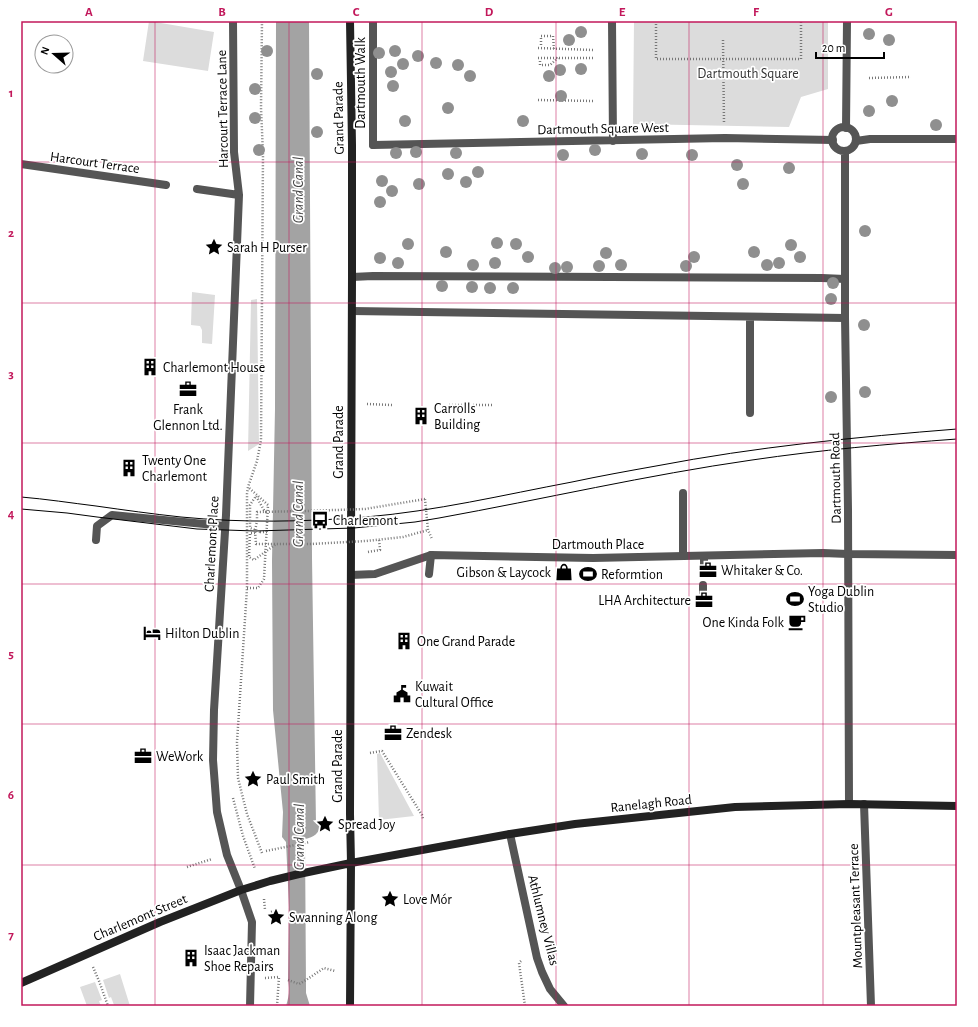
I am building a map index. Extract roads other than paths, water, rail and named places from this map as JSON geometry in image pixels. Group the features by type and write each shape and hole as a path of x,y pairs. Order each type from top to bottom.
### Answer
{"main road":[{"name":"Grand Parade","path":"350,21 352,145 350,1006"},
{"name":"Ranelagh Road","path":"313,870 510,834 575,824 735,807 849,804 957,806"},
{"name":"Charlemont Street","path":"21,983 86,954 241,890 313,870"}],"street":[{"name":"Harcourt Terrace Lane","path":"233,21 234,152 239,195"},
{"name":"Dartmouth Walk","path":"373,21 373,145"},
{"path":"612,21 613,141"},
{"path":"846,128 847,21"},
{"path":"846,128 852,130 855,134 856,141 852,148 845,151 836,148 833,140 835,132 846,128"},
{"name":"Dartmouth Square West","path":"373,145 725,138 833,140"},
{"path":"856,141 870,139 957,139"},
{"name":"Dartmouth Road","path":"845,151 849,804"},
{"name":"Harcourt Terrace","path":"21,164 166,185"},
{"path":"197,189 239,195"},
{"name":"Charlemont Place","path":"239,195 225,526 214,710 213,760 217,812 227,855 252,922 250,1006"},
{"path":"352,276 845,279"},
{"path":"352,311 845,318"},
{"path":"750,317 750,414"},
{"path":"683,493 683,556"},
{"path":"96,540 97,526 112,515 225,526"},
{"name":"Dartmouth Place","path":"351,575 375,574 431,555 592,558 823,553 957,555"},
{"path":"429,574 431,555"},
{"path":"704,556 704,565"},
{"name":"Mountpleasant Terrace","path":"864,804 871,1006"},
{"name":"Athlumney Villas","path":"510,834 537,958 550,988 564,1006"}],"water":[{"name":"Grand Canal","path":"276,21 309,21 312,558 316,824 321,824 316,834 305,839 306,993 310,1006 286,1006 289,990 289,907 286,842 282,837 283,812 273,710 272,561 275,409"}],"tram line":[{"path":"21,497 160,515 204,519 274,521 343,519 444,507 731,453 843,439 957,429"},
{"path":"21,509 67,513 197,529 255,531 354,528 439,518 635,480 752,460 803,453 957,439"}],"place":[{"name":"Sarah H Purser","path":"214,247"},
{"name":"Charlemont House","path":"150,367"},
{"name":"Frank Glennon Ltd.","path":"188,389"},
{"name":"Carrolls Building","path":"421,416"},
{"name":"Twenty One Charlemont","path":"129,468"},
{"name":"Charlemont","path":"320,520"},
{"name":"Whitaker & Co.","path":"708,570"},
{"name":"Gibson & Laycock","path":"564,572"},
{"name":"Reformtion","path":"588,574"},
{"name":"Yoga Dublin Studio","path":"795,599"},
{"name":"LHA Architecture","path":"704,600"},
{"name":"One Kinda Folk","path":"797,622"},
{"name":"Hilton Dublin","path":"152,633"},
{"name":"One Grand Parade","path":"404,641"},
{"name":"Kuwait Cultural Office","path":"402,694"},
{"name":"Zendesk","path":"393,733"},
{"name":"WeWork","path":"143,756"},
{"name":"Paul Smith","path":"253,779"},
{"name":"Spread Joy","path":"325,824"},
{"name":"Love Mór","path":"390,899"},
{"name":"Swanning Along","path":"276,917"},
{"name":"Isaac Jackman Shoe Repairs","path":"191,958"}],"park label":[{"name":"Dartmouth Square","path":"748,73"}]}
